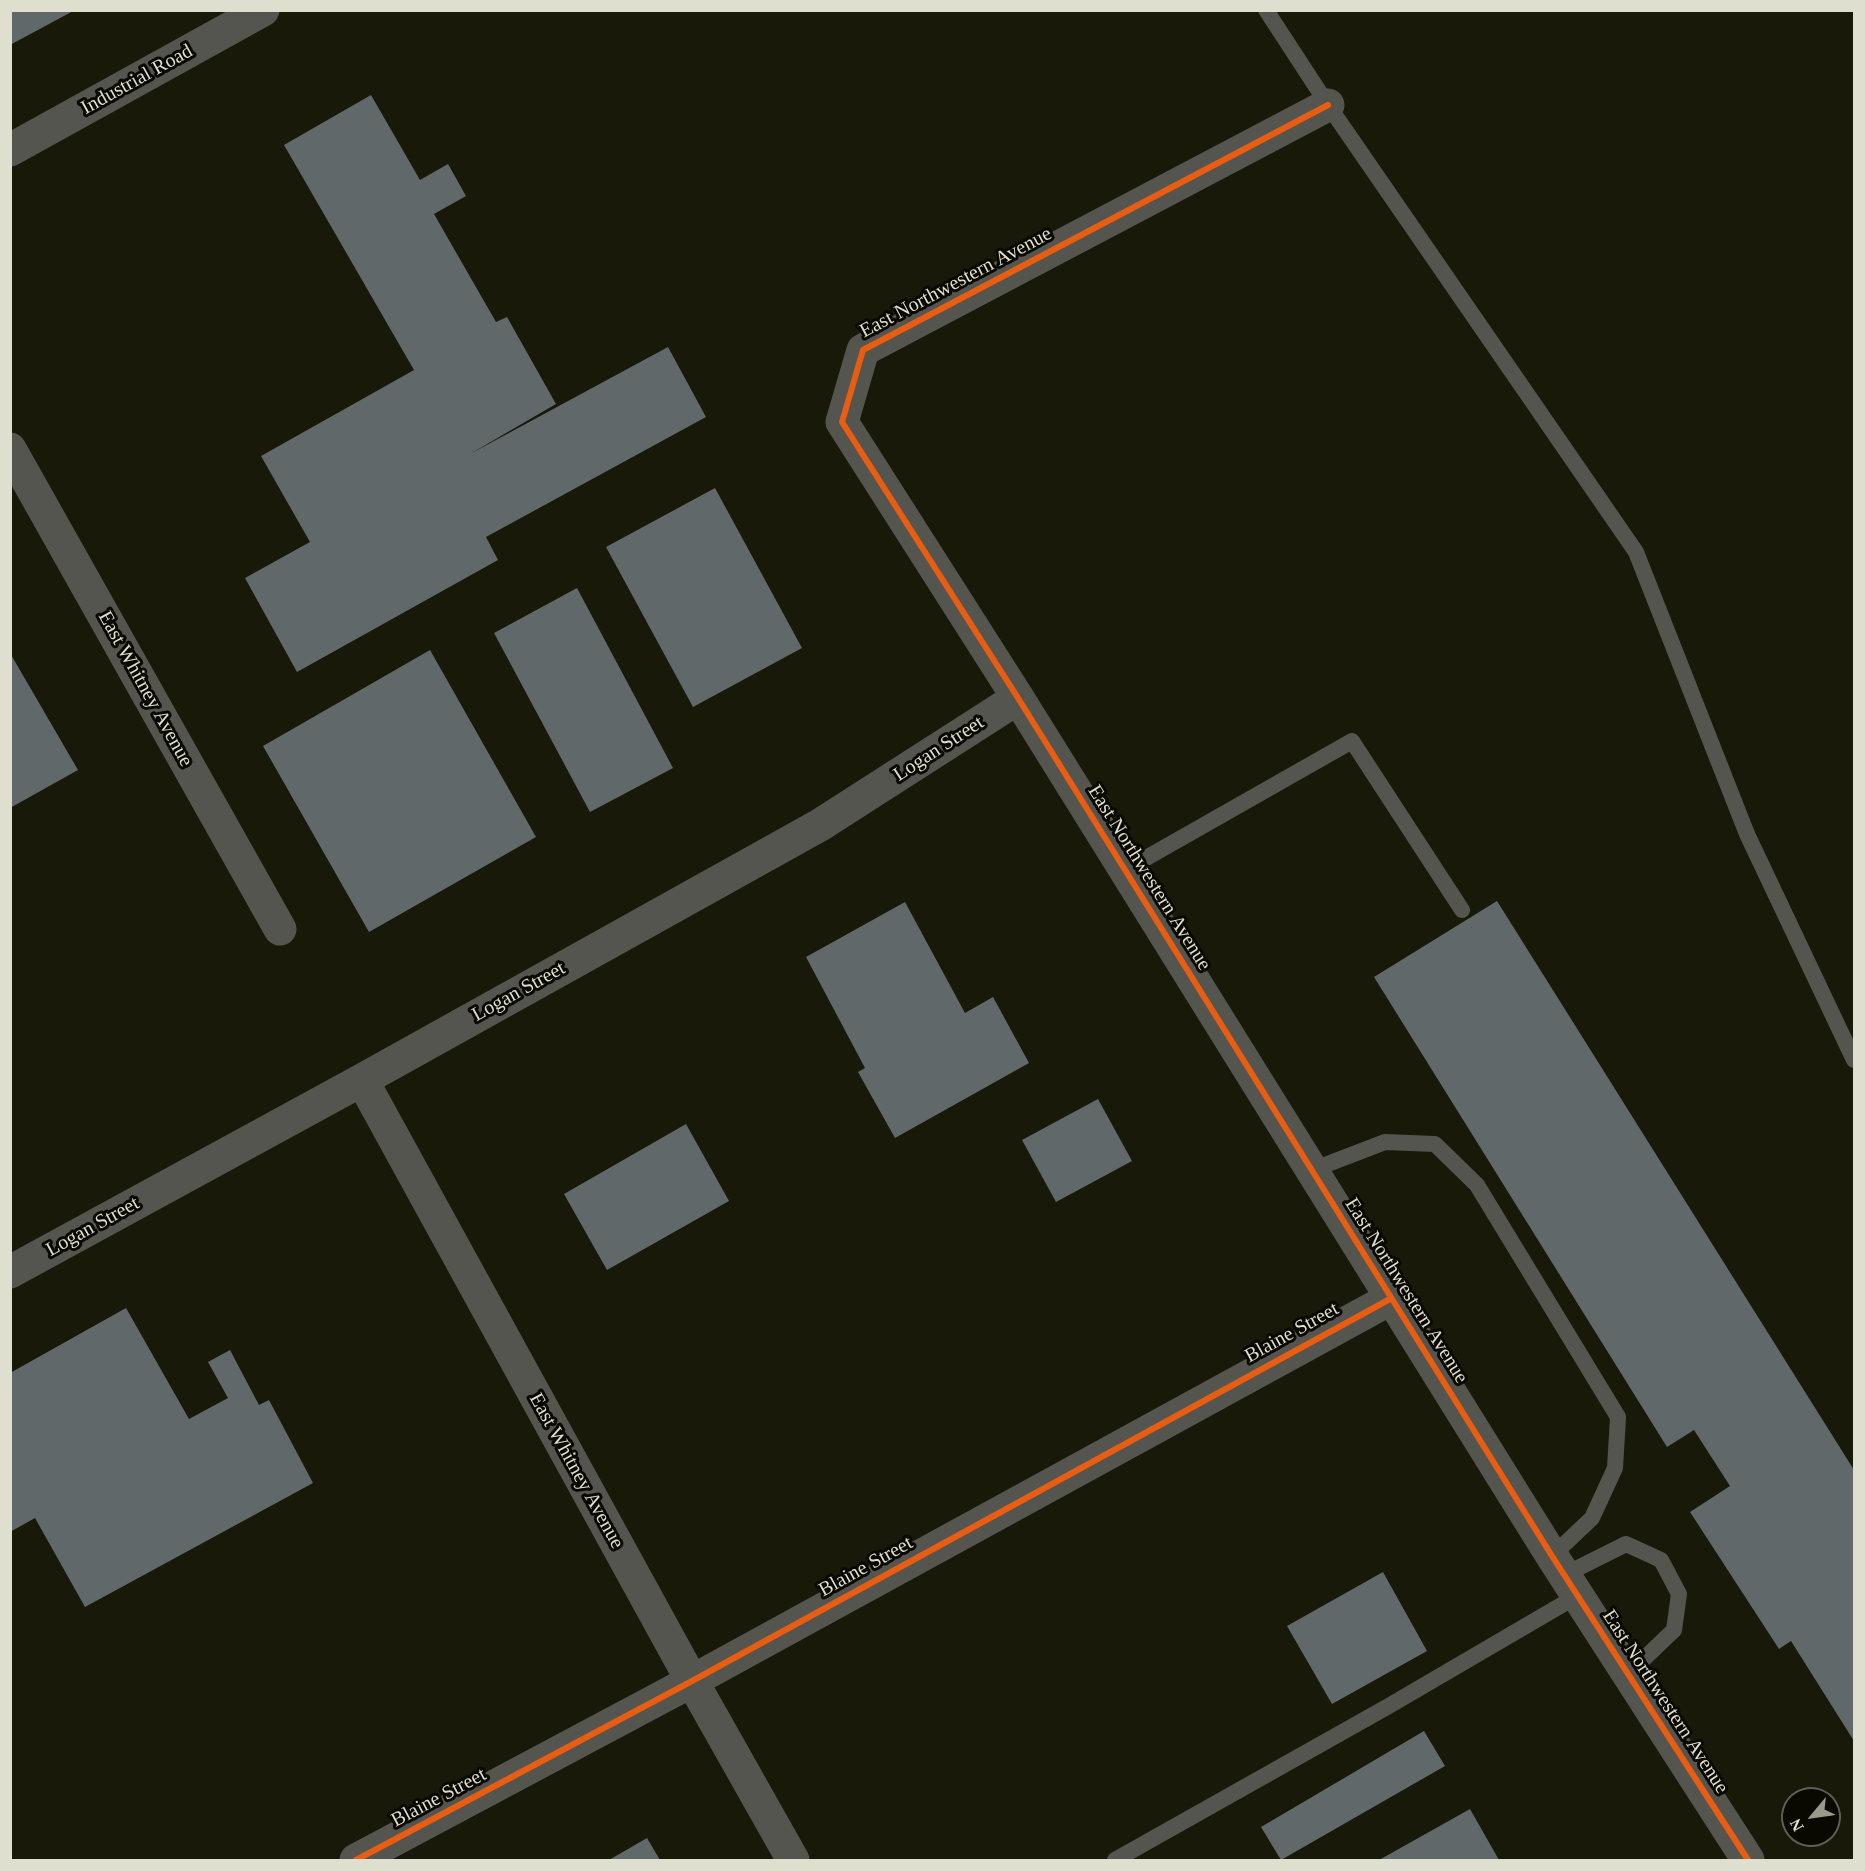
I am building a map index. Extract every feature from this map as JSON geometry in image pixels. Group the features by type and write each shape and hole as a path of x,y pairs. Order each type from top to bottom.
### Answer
{"street":[{"name":"Industrial Road","path":"10,150 263,10"},
{"name":"East Northwestern Avenue","path":"1328,105 863,350 842,422 1018,698 1564,1576 1748,1860"},
{"name":"East Whitney Avenue","path":"10,449 280,929"},
{"name":"Logan Street","path":"10,1272 362,1080 820,825 1018,698"},
{"name":"East Whitney Avenue","path":"362,1080 692,1681 793,1860"},
{"name":"Blaine Street","path":"356,1860 692,1681 1390,1299"}],"lane":[{"path":"1266,10 1328,105 1636,552 1747,834 1854,1060"},
{"path":"1125,870 1352,741 1462,910"},
{"path":"1312,1170 1385,1142 1435,1144 1477,1185 1618,1417 1615,1468 1564,1576"},
{"path":"1115,1860 1387,1707 1564,1576 1626,1544 1661,1560 1679,1594 1674,1630 1628,1674"}],"building":[{"path":"10,10 75,10 10,45"},
{"path":"371,95 420,180 448,164 466,196 434,214 496,322 507,317 556,404 470,454 668,347 706,417 486,537 498,560 297,672 245,578 310,542 261,456 414,370 284,145"},
{"path":"715,488 802,648 693,707 606,547"},
{"path":"577,588 673,768 590,812 494,633"},
{"path":"430,650 536,837 369,932 263,746"},
{"path":"10,653 78,770 10,808"},
{"path":"1497,901 1854,1470 1854,1741 1791,1641 1779,1649 1690,1512 1730,1486 1694,1430 1667,1447 1374,977"},
{"path":"905,902 965,1013 993,997 1029,1063 895,1138 858,1072 865,1068 806,957"},
{"path":"1098,1099 1132,1161 1056,1202 1022,1140"},
{"path":"686,1124 729,1201 607,1270 564,1194"},
{"path":"126,1308 189,1419 228,1398 208,1362 230,1350 259,1405 269,1400 313,1483 85,1607 35,1518 10,1532 10,1373"},
{"path":"1383,1572 1427,1651 1332,1704 1287,1626"},
{"path":"1424,1731 1445,1766 1281,1860 1261,1827"},
{"path":"1470,1809 1499,1860 1379,1860"},
{"path":"647,1838 660,1860 609,1860"}],"cycle path":[{"path":"1328,105 863,350 842,422 1018,698 1552,1556 1748,1860"},
{"path":"356,1860 692,1681 1390,1299"}]}
